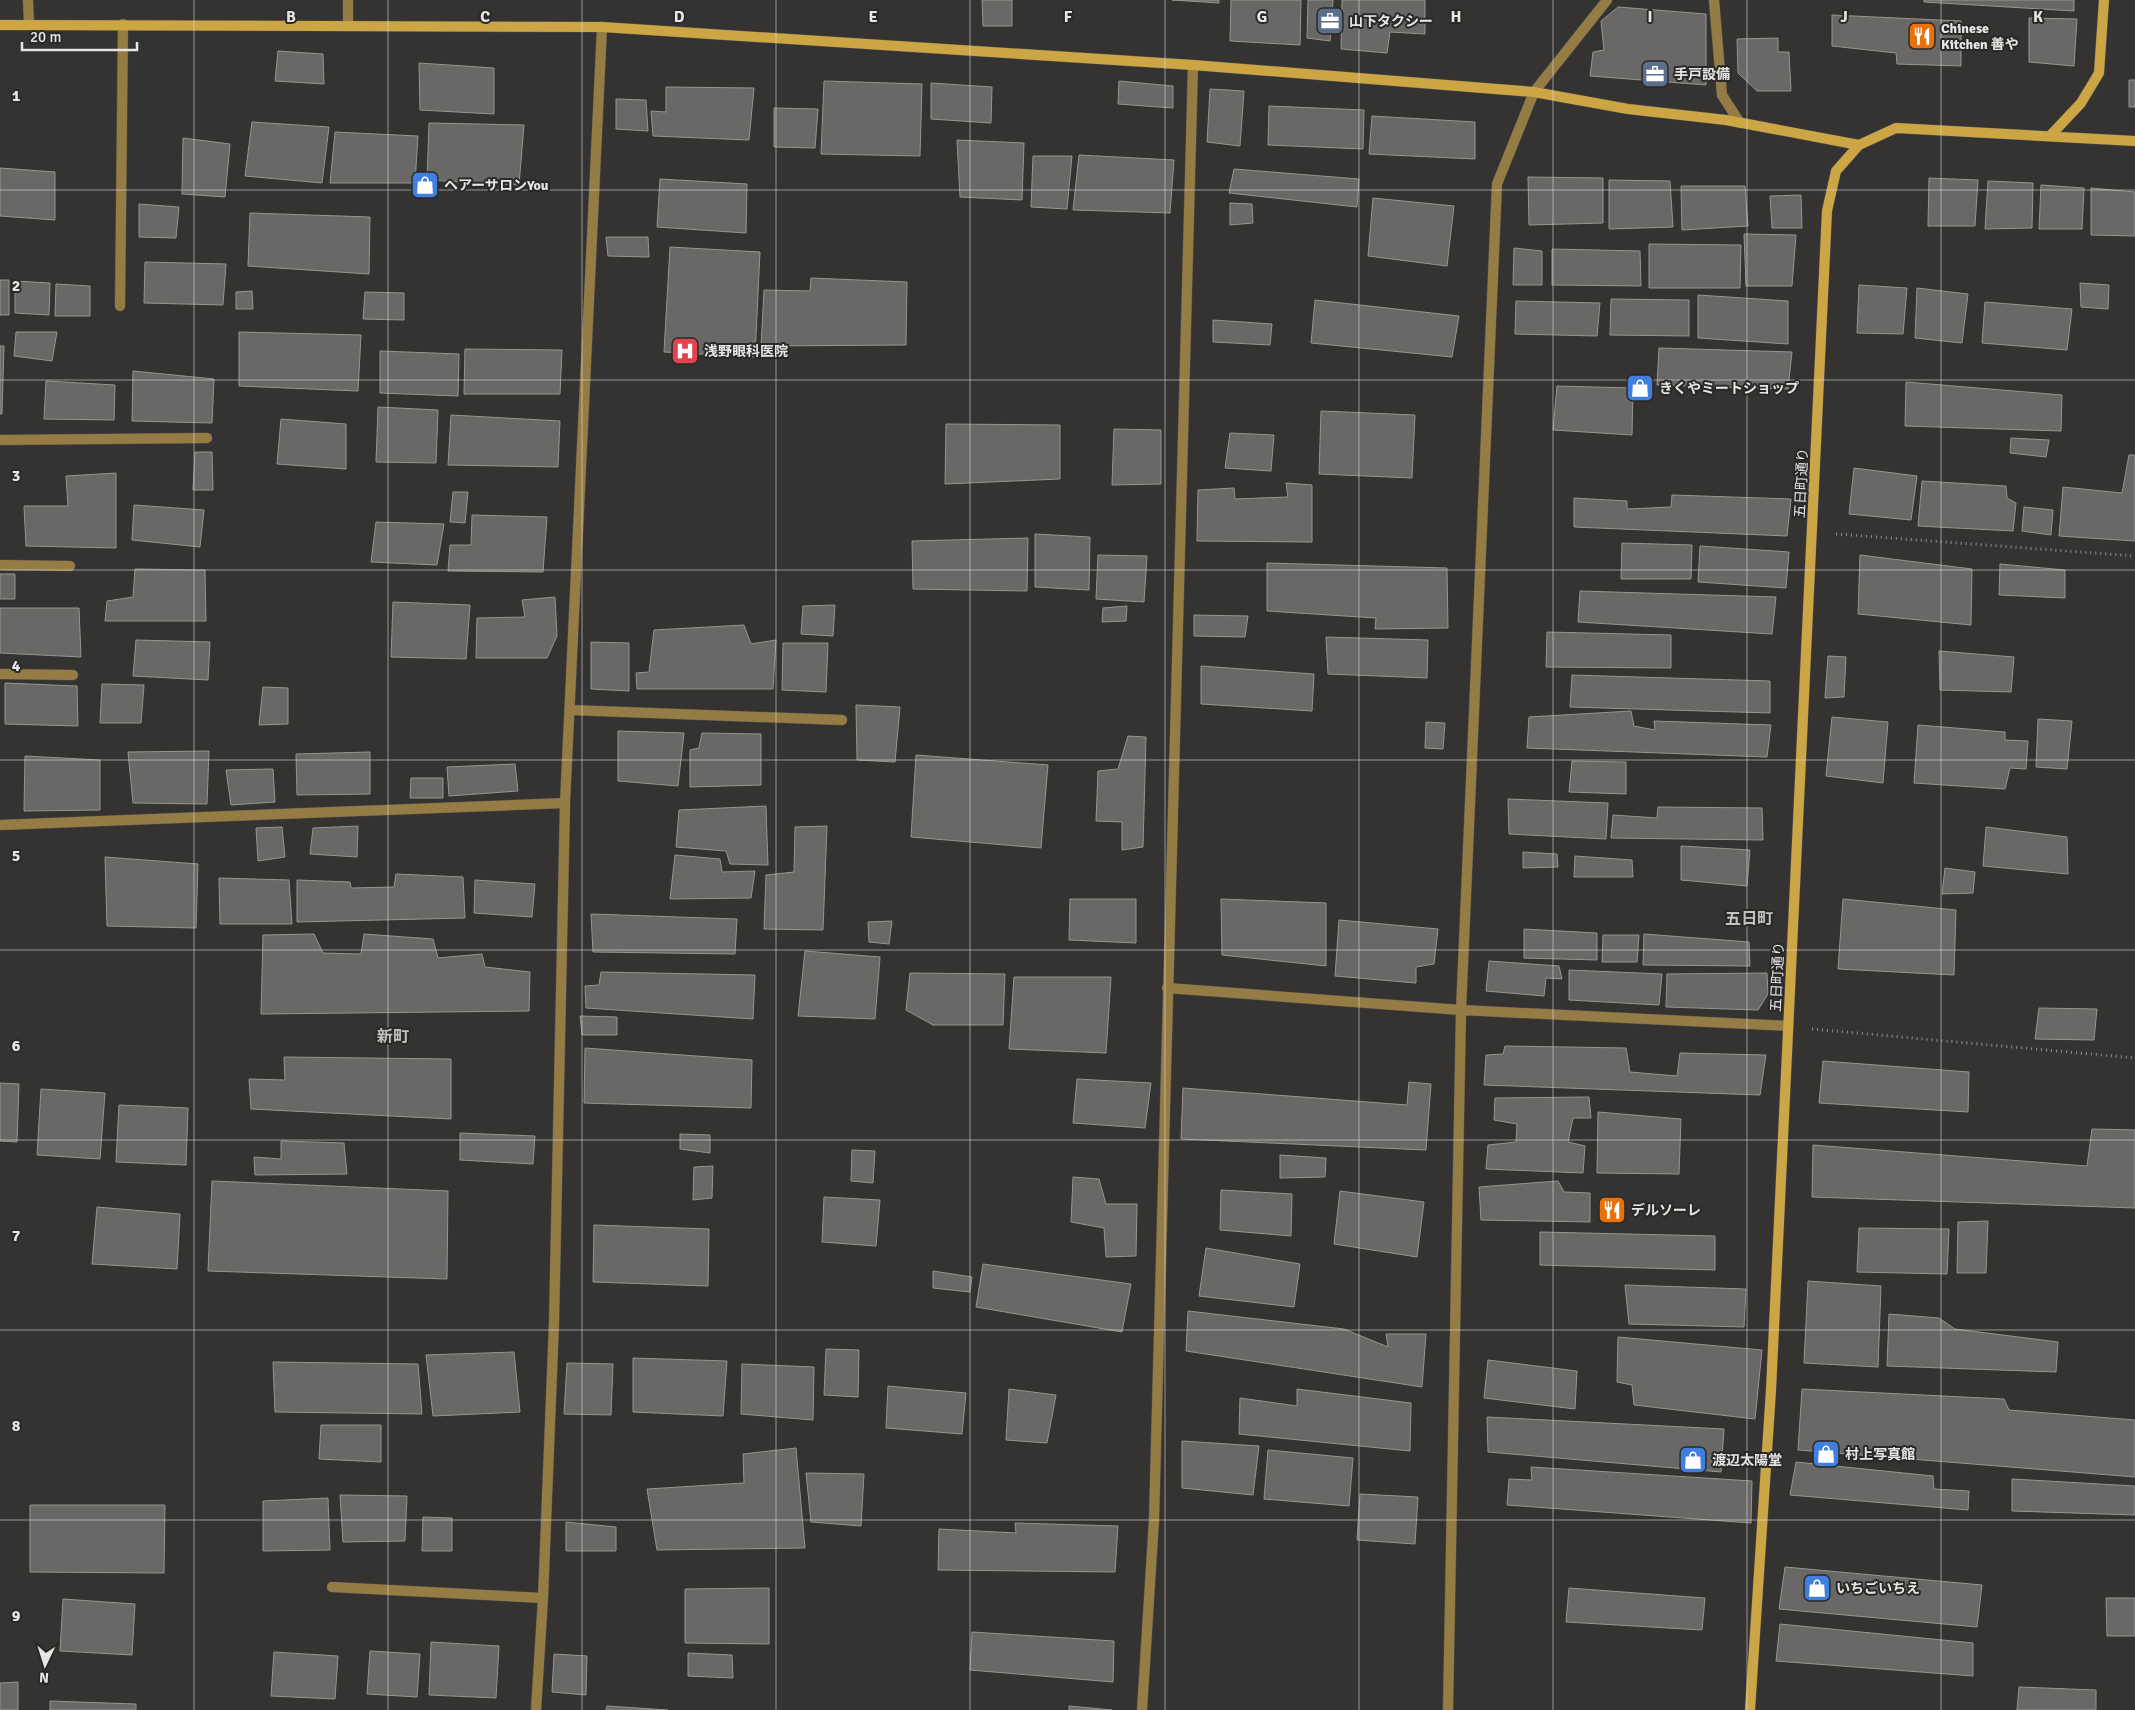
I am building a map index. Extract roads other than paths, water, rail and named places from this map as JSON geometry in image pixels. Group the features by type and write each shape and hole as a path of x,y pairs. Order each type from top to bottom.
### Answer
{"street":[{"path":"28,0 29,24"},
{"path":"348,0 348,26"},
{"path":"1448,1710 1461,1010 1497,184 1534,92 1606,0"},
{"path":"1714,0 1722,95 1740,123"},
{"path":"2050,136 2081,103 2099,73 2104,0"},
{"path":"120,306 123,24"},
{"path":"0,25 602,27 1193,65 1534,92 1628,109 1740,123 1859,145"},
{"path":"536,1710 543,1598 554,1323 565,803 602,27"},
{"path":"1142,1710 1154,1520 1193,65"},
{"name":"五日町通り","path":"1750,1710 1771,1390 1827,211 1836,171 1859,145 1896,128 2135,141"},
{"path":"0,440 207,438"},
{"path":"0,565 70,566"},
{"path":"0,674 73,675"},
{"path":"570,710 842,720"},
{"path":"0,825 565,803"},
{"path":"1167,988 1461,1010 1788,1026"},
{"path":"332,1587 543,1598"}],"place":[{"name":"山下タクシー","path":"1330,21"},
{"name":"Chinese Kitchen 善や","path":"1922,36"},
{"name":"手戸設備","path":"1655,74"},
{"name":"ヘアーサロンYou","path":"425,185"},
{"name":"浅野眼科医院","path":"685,351"},
{"name":"きくやミートショップ","path":"1640,388"},
{"name":"デルソーレ","path":"1612,1210"},
{"name":"村上写真館","path":"1826,1454"},
{"name":"渡辺太陽堂","path":"1693,1460"},
{"name":"いちごいちえ","path":"1817,1588"}],"district":[{"name":"五日町","path":"1749,918"},
{"name":"新町","path":"393,1036"}]}
